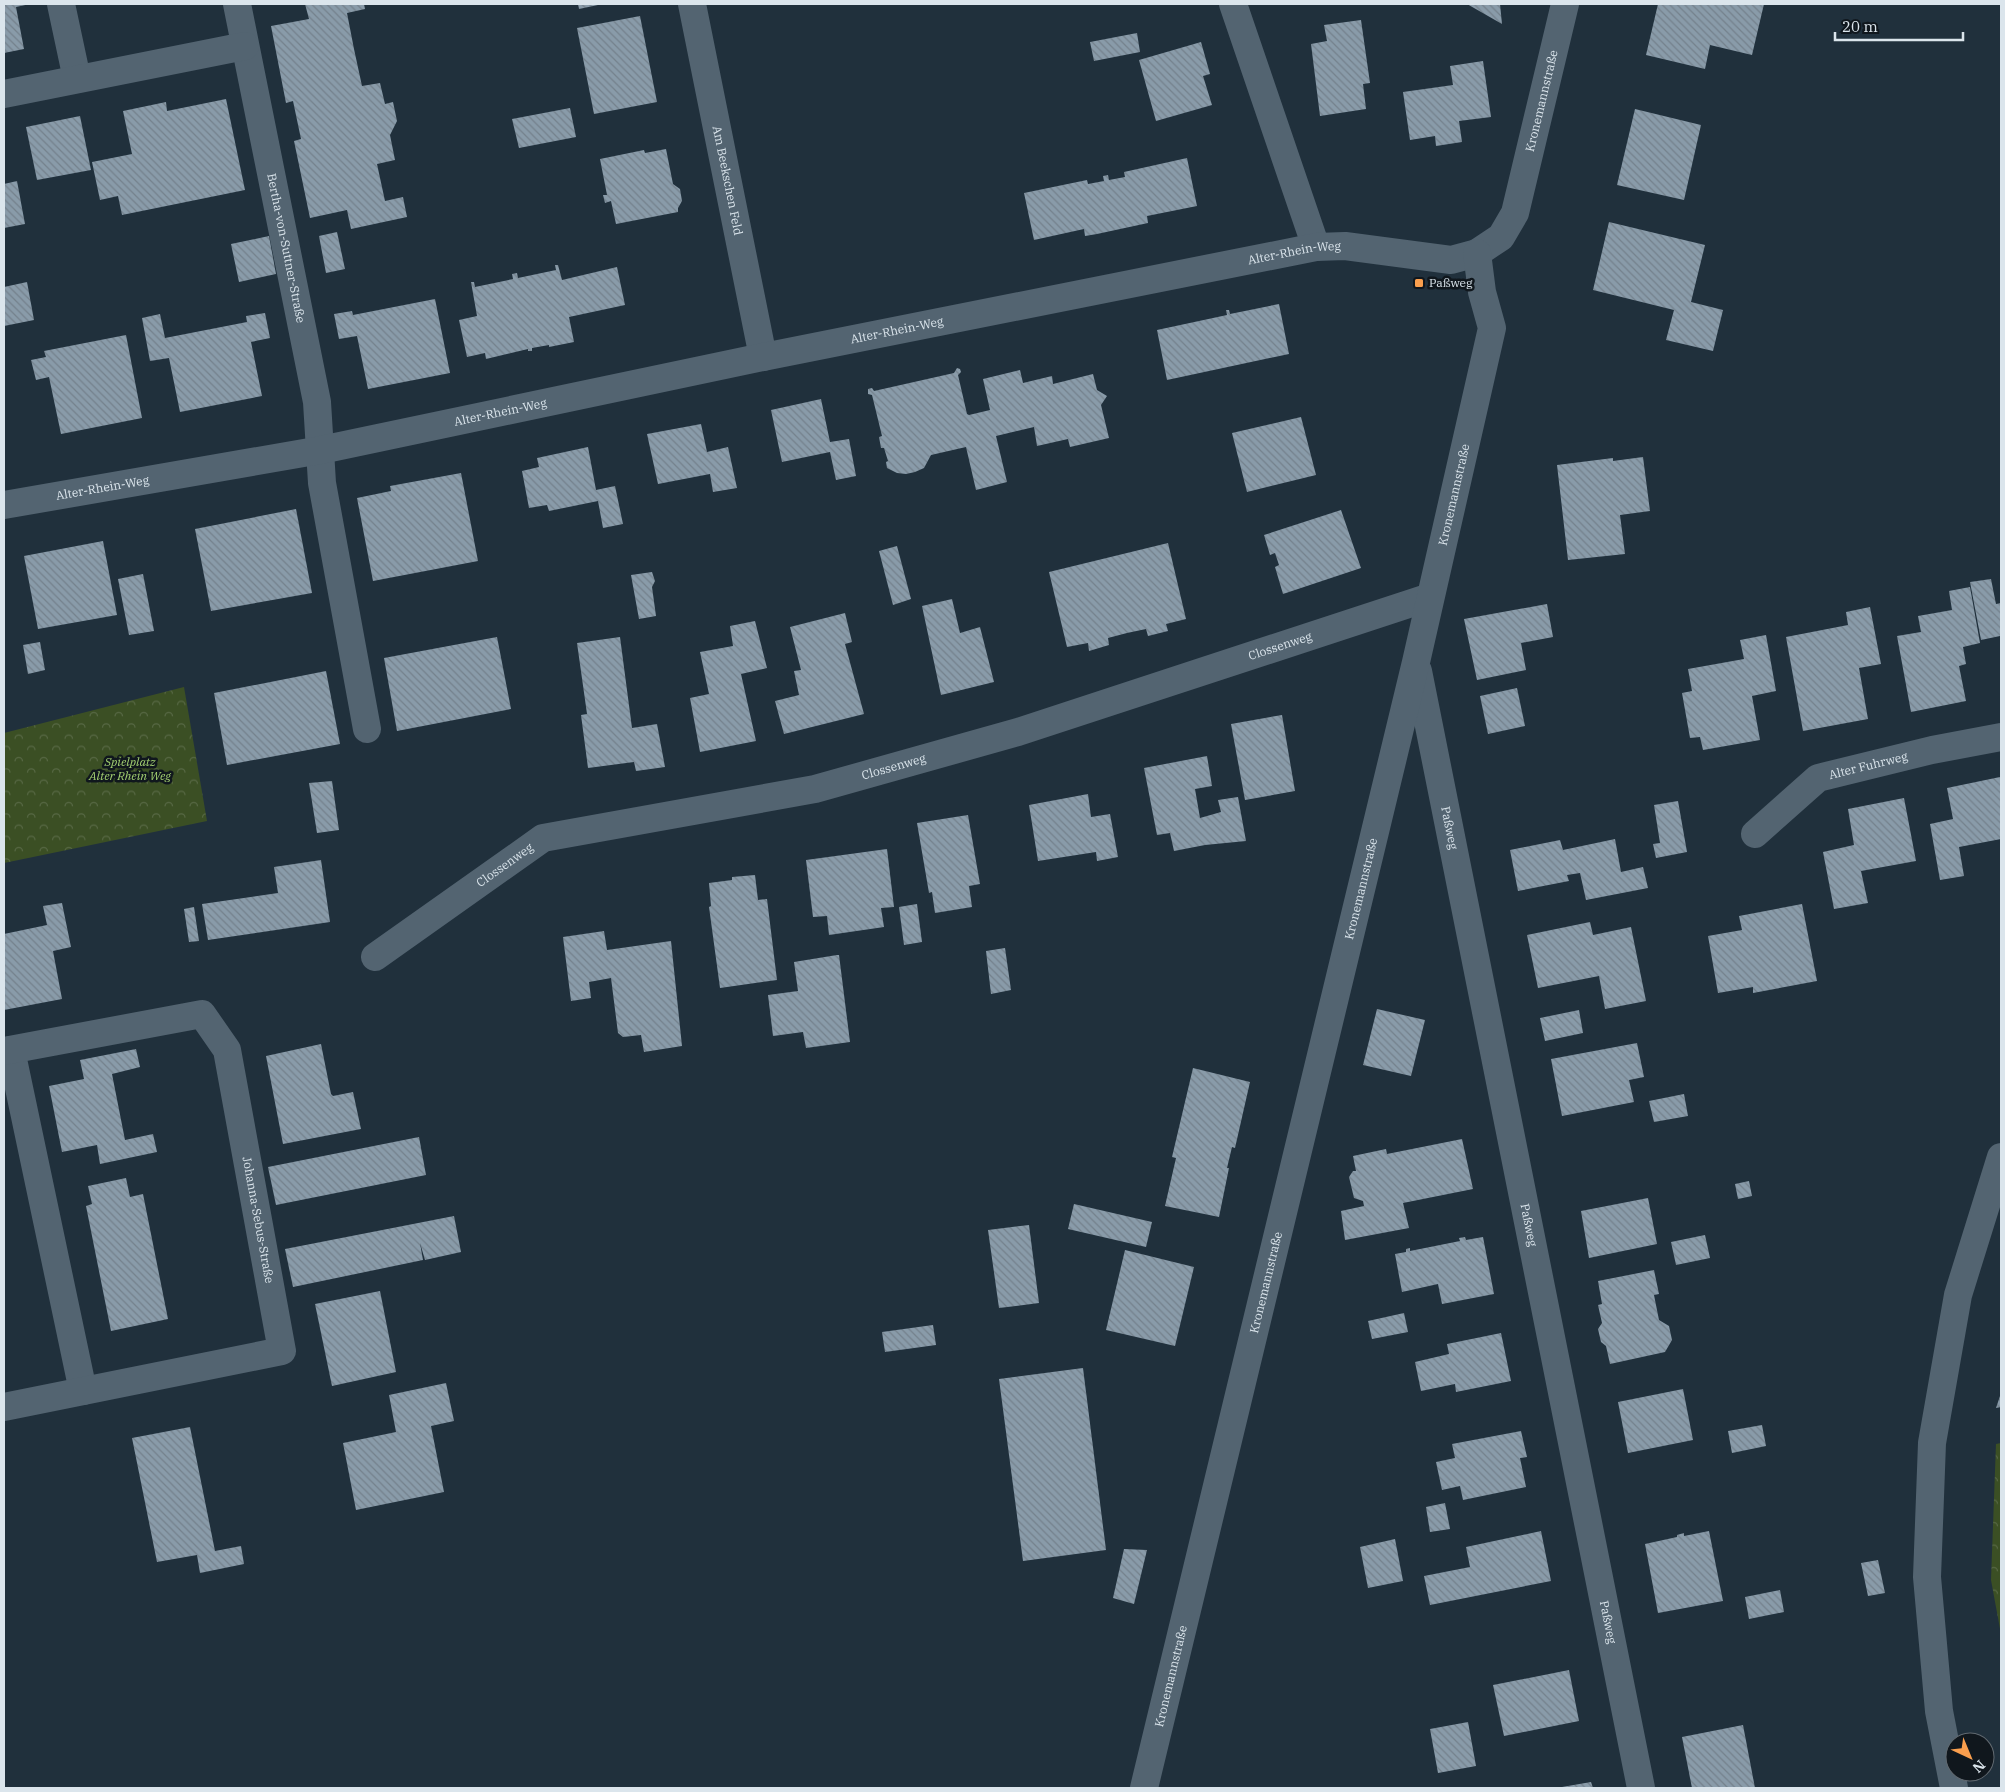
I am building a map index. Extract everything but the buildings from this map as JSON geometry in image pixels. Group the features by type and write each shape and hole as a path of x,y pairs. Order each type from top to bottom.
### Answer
{"street":[{"path":"61,4 77,79"},
{"name":"Bertha-von-Suttner-Straße","path":"237,4 317,402 321,450"},
{"name":"Am Beekschen Feld","path":"692,4 764,357"},
{"path":"1233,4 1316,247"},
{"name":"Kronemannstraße","path":"1144,1788 1416,662 1492,328 1482,292 1477,253 1501,237 1515,213 1565,4"},
{"path":"4,94 246,46"},
{"name":"Alter-Rhein-Weg","path":"4,505 321,450 764,357 1316,247 1345,246 1451,260 1477,253"},
{"path":"321,450 322,483 367,729"},
{"name":"Clossenweg","path":"375,957 543,838 815,789 1018,732 1430,597"},
{"name":"Paßweg","path":"1416,662 1641,1788"},
{"name":"Alter Fuhrweg","path":"1755,834 1818,778 1932,750 2001,737"},
{"name":"Johanna-Sebus-Straße","path":"4,1408 282,1351 227,1050 202,1014 7,1050"},
{"path":"7,1050 82,1391"},
{"path":"1954,1788 1939,1711 1927,1577 1932,1442 1958,1295 2001,1157"}],"green space":[{"name":"Spielplatz Alter Rhein Weg","path":"184,687 207,821 4,863 4,733"},
{"path":"2001,1443 2001,1634 1991,1580 1996,1444"}],"place":[{"name":"Paßweg","path":"1419,283"}]}
